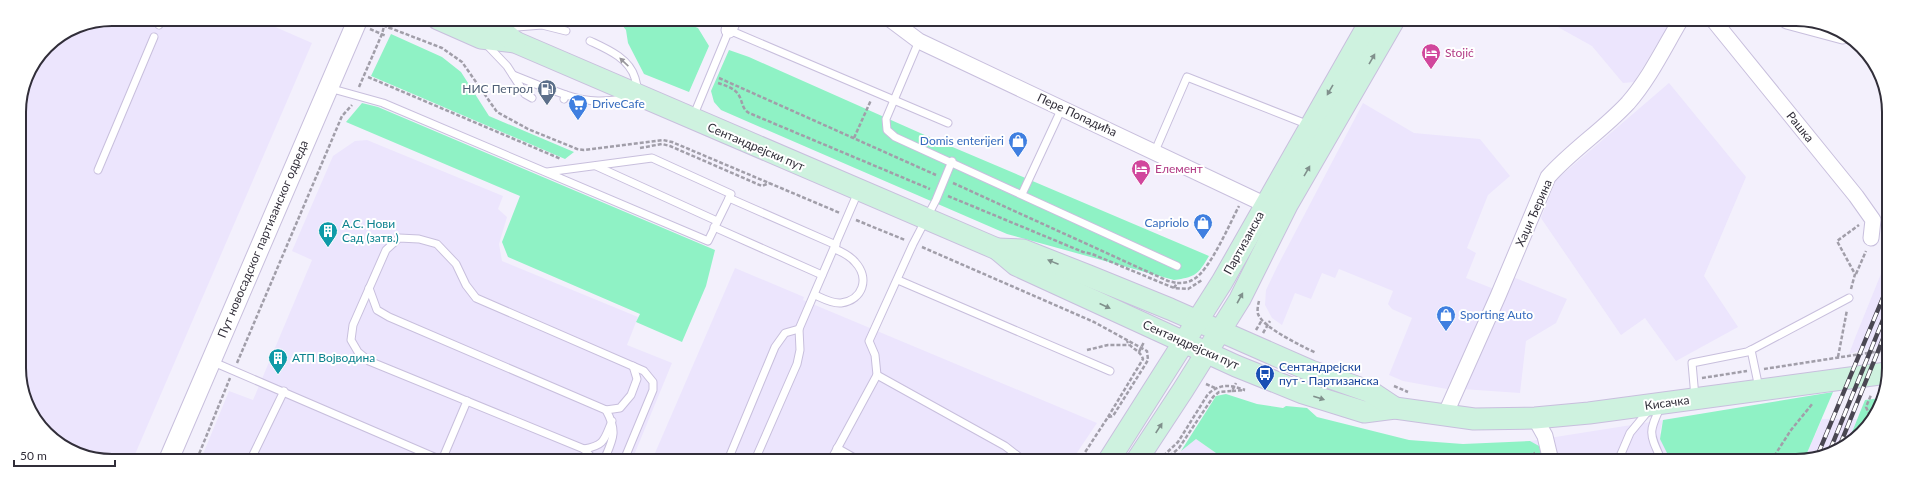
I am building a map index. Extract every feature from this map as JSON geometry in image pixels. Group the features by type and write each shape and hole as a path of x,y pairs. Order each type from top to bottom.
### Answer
{"main road":[{"name":"Сентандрејски пут","path":"469,26 496,32 692,119 998,249 1016,265 1206,353 1239,378 1303,393 1364,412 1395,408 1445,415"},
{"name":"Партизанска","path":"1113,454 1222,282 1368,26"},
{"name":"Партизанска","path":"1141,454 1240,299 1288,205 1391,26"},
{"name":"Сентандрејски пут","path":"998,249 1023,250 1163,306 1311,371 1371,392 1395,408"},
{"name":"Кисачка","path":"1445,415 1474,419 1535,418 1658,404 1694,389 1759,390 1882,374"}],"street":[{"name":"Пут новосадског партизанског одреда","path":"171,454 329,88 363,26"},
{"name":"Пере Попадића","path":"899,26 919,41 1155,151 1266,205"},
{"name":"Хаџи Ђерина","path":"1445,415 1548,178 1558,166 1628,103 1651,70 1677,26"},
{"name":"Рашка","path":"1718,26 1856,196 1873,220 1871,238"},
{"path":"1535,418 1545,436 1549,454"}],"lane":[{"path":"532,98 521,90 507,66 496,32 535,26"},
{"path":"546,26 566,31"},
{"path":"692,119 731,26"},
{"path":"733,26 874,92 948,123"},
{"path":"98,170 154,37"},
{"path":"555,91 565,97 593,102 609,102 640,96 635,77 629,65 605,48 590,40"},
{"path":"919,41 886,119 888,130 895,137 952,161 1177,266"},
{"path":"513,75 538,85"},
{"path":"1155,151 1187,77 1310,126"},
{"path":"329,88 383,102 546,172 708,241 730,194 652,158 546,172"},
{"path":"1022,194 1062,108"},
{"path":"834,454 877,375 875,355 869,341 898,280 913,244 939,193 952,161"},
{"path":"596,166 822,276"},
{"path":"758,454 797,364 800,350 799,329 859,191"},
{"path":"729,198 835,247 855,262 863,274 864,286 858,295 851,300 840,303 826,300 815,295"},
{"path":"589,454 584,449 369,361 358,352 350,340 353,324 386,250 399,238 419,239 437,244 456,264 466,285 476,298 644,371 653,382 653,390 626,454"},
{"path":"898,280 1110,371"},
{"path":"369,288 377,310 389,317 606,410 620,408 631,395 637,379 632,366"},
{"path":"1694,389 1692,363 1747,352 1849,298"},
{"path":"730,454 775,347 785,333 799,329"},
{"path":"1751,350 1759,390"},
{"path":"211,361 284,391 427,454"},
{"path":"877,375 1005,446 1015,454"},
{"path":"253,454 284,391"},
{"path":"444,454 467,401"},
{"path":"1621,454 1630,433 1658,404"},
{"path":"1658,404 1650,434 1659,454"},
{"path":"606,410 612,421 614,434 606,454"},
{"path":"584,449 598,446 604,439 612,421"},
{"path":"838,448 848,454"}],"path":[{"path":"368,26 386,36"},
{"path":"199,454 342,116 352,105 356,96 382,34 383,26 442,48 462,62 497,112 528,129 576,149 584,150 663,140 672,142 1094,322 1147,351 1148,360 1113,416 1108,418"},
{"path":"368,77 566,161"},
{"path":"709,79 735,90 738,93 745,110 749,113 939,193 1174,288 1188,289 1204,278"},
{"path":"854,138 874,92"},
{"path":"1163,306 1177,283 1186,283 1195,279 1204,270 1241,202"},
{"path":"1856,274 1837,241 1864,221"},
{"path":"1215,262 1236,223"},
{"path":"1838,357 1849,298 1856,274 1871,238"},
{"path":"1259,295 1258,313 1267,325 1322,356"},
{"path":"1255,347 1270,321"},
{"path":"1139,352 1152,328"},
{"path":"1127,340 1129,346"},
{"path":"1073,355 1108,345 1129,346 1139,352 1143,359 1108,418 1084,454"},
{"path":"1694,389 1755,370 1882,351"},
{"path":"1172,454 1179,448 1213,397 1219,392 1245,390 1239,378"},
{"path":"1232,391 1239,378"},
{"path":"1165,454 1178,442 1208,394 1239,378"},
{"path":"1388,383 1410,393"},
{"path":"1208,394 1213,397"},
{"path":"1869,414 1866,407 1871,395"},
{"path":"1776,454 1791,430 1813,403"}],"shaded area":[{"path":"106,26 273,26 312,43 135,454 100,453 69,443 51,429 40,416 31,396 26,374 26,106 29,89 37,69 55,47 69,37 89,29"},
{"path":"1556,26 1668,26 1634,82 1623,83 1592,46"},
{"path":"1669,83 1746,177 1704,276 1738,327 1676,361 1645,318 1621,335 1541,218 1556,180"},
{"path":"1363,103 1414,133 1480,139 1510,176 1488,195 1467,248 1476,253 1466,278 1494,289 1447,389 1403,381 1389,375 1412,318 1392,309 1388,304 1393,291 1339,269 1335,278 1322,273 1311,299 1295,293 1282,325 1272,318 1265,305 1266,290 1277,267"},
{"path":"367,140 503,196 498,209 507,217 499,244 502,261 638,317 627,345 672,363 634,454 203,454 229,391 253,400 312,260 292,251 333,156 355,141"},
{"path":"735,268 804,297 803,300 1097,423 1076,454 655,454"},
{"path":"1882,271 1882,344 1849,354"},
{"path":"1513,277 1567,299 1556,323 1526,341 1520,393 1462,389"},
{"path":"1822,419 1857,419 1851,435 1839,443 1819,451 1807,453"},
{"path":"1663,420 1660,432 1668,454 1540,454 1530,441"},
{"path":"1196,439 1217,454 1178,454"}],"green space":[{"path":"623,26 693,26 698,28 709,46 689,92 644,74 628,43 626,30"},
{"path":"391,34 442,57 461,72 489,116 574,152 565,159 371,76"},
{"path":"729,50 749,57 936,140 1209,256 1199,271 1195,274 1187,278 1174,280 1007,234 721,110 714,102 711,91"},
{"path":"362,103 378,107 715,250 706,286 682,342 636,322 640,314 508,257 502,242 520,196 346,122"},
{"path":"1833,392 1807,453 1802,454 1668,454 1660,439 1663,420"},
{"path":"1226,394 1257,404 1283,408 1286,406 1307,408 1317,417 1409,440 1463,444 1530,441 1539,446 1541,454 1217,454 1196,439 1181,451 1216,396"},
{"path":"1876,399 1871,411 1861,425 1851,434 1865,400"}],"railway":[{"path":"1819,451 1882,300"},
{"path":"1832,446 1882,322"},
{"path":"1842,441 1882,341"}],"place":[{"name":"Stojić","path":"1431,70"},
{"name":"НИС Петрол","path":"547,106"},
{"name":"DriveCafe","path":"578,121"},
{"name":"Domis enterijeri","path":"1018,158"},
{"name":"Елемент","path":"1141,186"},
{"name":"Capriolo","path":"1203,240"},
{"name":"А.С. Нови Сад (затв.)","path":"328,248"},
{"name":"Sporting Auto","path":"1446,332"},
{"name":"АТП Војводина","path":"278,375"},
{"name":"Сентандрејски пут - Партизанска","path":"1265,391"}]}
